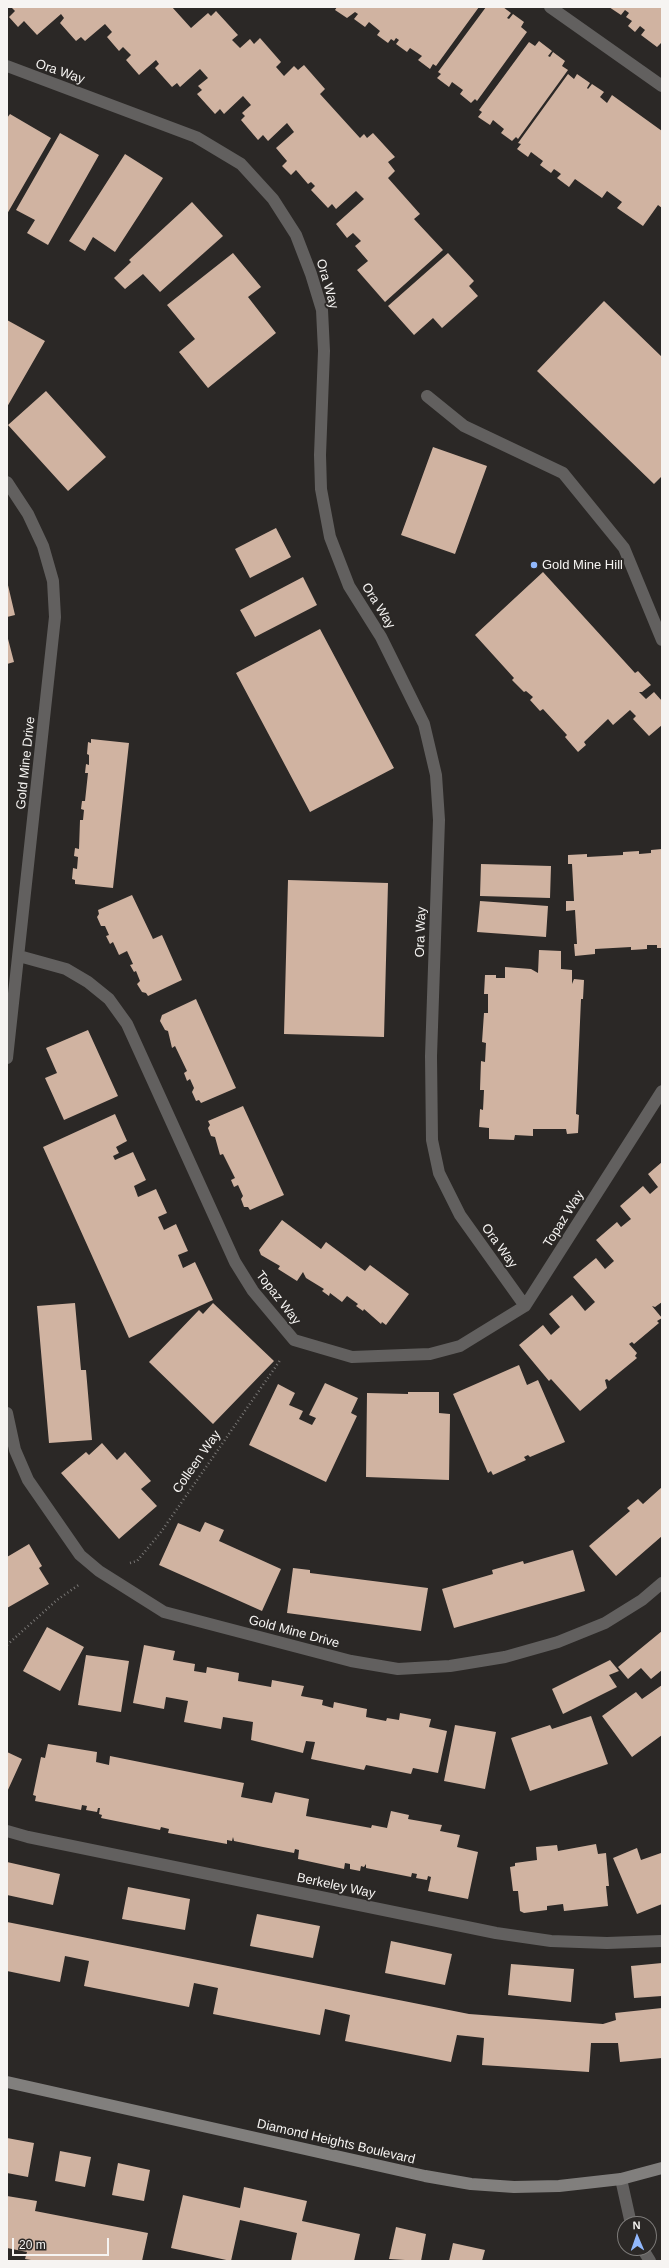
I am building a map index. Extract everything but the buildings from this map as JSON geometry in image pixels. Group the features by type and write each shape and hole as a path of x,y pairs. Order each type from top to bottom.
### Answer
{"main road":[{"name":"Diamond Heights Boulevard","path":"7,2082 425,2176 456,2181 514,2187 559,2186 620,2179 662,2168"}],"street":[{"path":"550,7 662,86"},
{"name":"Ora Way","path":"7,66 196,137 241,164 274,199 296,235 311,274 322,310 324,352 321,468 322,489 330,537 349,586 381,637 424,724 436,775 439,820 431,1056 432,1140 439,1173 460,1215 525,1306"},
{"path":"427,396 464,426 563,473 624,548 662,640"},
{"name":"Gold Mine Drive","path":"7,482 28,514 43,546 53,581 55,616 7,1058"},
{"name":"Topaz Way","path":"19,956 66,969 88,982 110,999 127,1024 235,1262 253,1291 294,1340 352,1357 430,1354 460,1346 525,1306 662,1091"},
{"name":"Gold Mine Drive","path":"7,1413 15,1450 28,1480 80,1555 99,1571 164,1612 351,1661 398,1669 450,1666 505,1657 558,1642 605,1623 642,1600 662,1583"},
{"name":"Berkeley Way","path":"7,1831 28,1837 496,1933 551,1941 607,1943 662,1941"},
{"path":"620,2179 629,2216"}],"path":[{"name":"Colleen Way","path":"7,1645 57,1600 99,1571 137,1561 161,1532 294,1340"}],"place":[{"name":"Gold Mine Hill","path":"534,565"}]}
